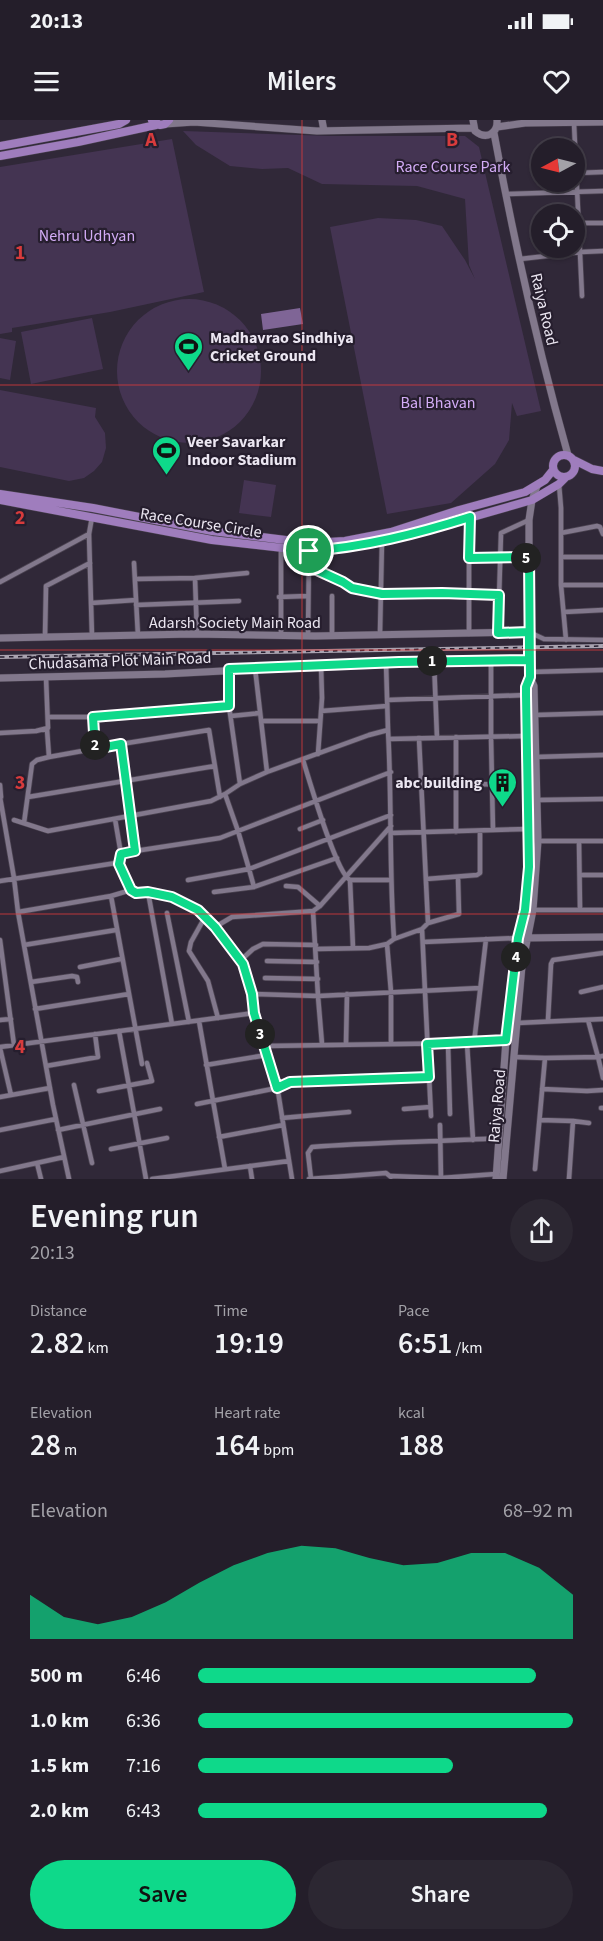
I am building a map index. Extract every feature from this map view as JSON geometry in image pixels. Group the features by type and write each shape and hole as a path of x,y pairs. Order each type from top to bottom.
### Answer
{"main road":[{"path":"0,146 122,121"},
{"path":"0,156 78,142 161,122"},
{"path":"592,470 571,458 560,455 553,464 554,470 560,477 592,470 603,471"},
{"path":"569,476 575,470 571,458"},
{"name":"Race Course Circle","path":"0,500 212,540 309,551 347,548 525,492 545,480 554,470"},
{"name":"Race Course Circle","path":"0,494 93,508 212,531 310,543 382,538 470,517 532,500 569,476"}],"street":[{"path":"322,120 324,131"},
{"path":"161,122 194,122 324,131 473,124 481,135 488,136 496,126 525,123 603,122"},
{"path":"574,123 575,138"},
{"name":"Raiya Road","path":"496,126 506,194 520,259 555,411 571,458"},
{"path":"585,173 603,172"},
{"path":"585,190 603,191"},
{"path":"506,194 542,192"},
{"path":"585,223 603,223"},
{"path":"585,252 603,251"},
{"path":"520,259 531,258"},
{"path":"581,258 582,296"},
{"path":"559,484 561,585 566,640"},
{"name":"Raiya Road","path":"499,1177 499,1138 506,1040 518,938 525,910 537,800 534,686 530,675 529,660 529,520 537,486"},
{"path":"92,637 89,534 93,508"},
{"path":"469,634 470,517"},
{"path":"498,633 501,536 503,530 529,520"},
{"path":"561,533 597,526 603,534"},
{"path":"0,582 89,534"},
{"path":"380,633 382,538"},
{"path":"281,549 279,597 281,635"},
{"path":"308,636 309,551"},
{"path":"469,558 529,557"},
{"path":"561,557 603,557"},
{"path":"134,562 138,636"},
{"path":"45,637 46,586 90,563"},
{"path":"308,566 352,588 382,594 499,595"},
{"path":"135,579 195,578 247,573"},
{"path":"195,578 197,634"},
{"path":"561,585 603,585"},
{"path":"279,597 308,596"},
{"path":"332,596 332,635"},
{"path":"91,603 239,601"},
{"path":"564,612 603,610"},
{"path":"529,632 544,639 603,640"},
{"name":"Adarsh Society Main Road","path":"0,638 529,632"},
{"path":"491,660 493,830"},
{"name":"Chudasama Plot Main Road","path":"0,678 386,662 529,660"},
{"path":"434,661 437,738"},
{"path":"386,662 391,772 390,880 394,939"},
{"path":"318,754 321,665"},
{"path":"255,668 267,772"},
{"path":"229,669 229,706 240,784"},
{"path":"530,675 603,670"},
{"name":"Raiya Road","path":"499,1177 526,938 533,910 538,841 534,829 526,736 526,687 530,675"},
{"path":"45,677 49,757"},
{"path":"321,711 436,697 526,695"},
{"path":"48,717 93,717 229,706"},
{"path":"231,716 260,713"},
{"path":"535,715 603,713"},
{"path":"93,717 95,749"},
{"path":"261,721 320,721"},
{"path":"0,733 46,729"},
{"path":"24,823 32,764 37,760 209,730 223,796 238,831 254,887"},
{"path":"14,820 48,831 211,801 267,772 388,730"},
{"path":"388,739 526,736"},
{"path":"456,737 456,832"},
{"path":"420,738 428,923"},
{"path":"121,744 135,851"},
{"path":"536,757 603,755"},
{"path":"303,759 337,858 348,879 353,948"},
{"path":"28,797 215,766"},
{"path":"121,854 220,837 391,772"},
{"path":"421,785 491,784"},
{"path":"0,785 18,912 69,1179"},
{"path":"537,800 603,799"},
{"path":"188,880 249,869 391,815"},
{"path":"115,819 121,854 119,864 131,890 136,893 148,892 172,897 186,903 215,927 241,960 252,994 254,1013 277,1088 292,1179"},
{"path":"300,829 323,820"},
{"path":"215,927 232,917 313,911 348,879 391,825"},
{"path":"391,833 534,829"},
{"path":"426,879 480,873 480,831"},
{"path":"538,841 603,841"},
{"path":"579,841 580,909"},
{"path":"214,892 254,887 337,858"},
{"path":"0,880 119,864"},
{"path":"581,875 603,874"},
{"path":"241,960 253,948 263,944 353,948 387,944 394,939 422,929 428,923 459,914 458,877"},
{"path":"348,879 390,880"},
{"path":"286,886 298,887 320,906"},
{"path":"18,912 111,896 131,890"},
{"path":"148,892 172,1024"},
{"path":"99,1091 152,1081 136,1028 121,959 111,896"},
{"path":"533,910 603,910"},
{"path":"313,911 322,1044"},
{"path":"168,913 189,1022"},
{"path":"205,917 191,942 189,951 208,981 218,1018"},
{"path":"422,929 431,1116"},
{"path":"24,945 116,930"},
{"path":"423,942 603,937"},
{"path":"474,1042 486,939"},
{"path":"0,940 14,1045"},
{"path":"387,944 391,992 391,1044"},
{"path":"548,1020 553,960 603,953"},
{"path":"80,967 121,959"},
{"path":"267,961 317,962"},
{"path":"31,982 72,976 77,977 78,982"},
{"path":"265,978 318,979"},
{"path":"0,987 6,986"},
{"path":"581,992 603,987"},
{"path":"252,994 318,996 480,988"},
{"path":"36,1009 129,994"},
{"path":"346,1044 347,994"},
{"path":"12,1095 3,1070 0,1047 254,1013"},
{"path":"0,1020 11,1018"},
{"path":"517,1023 603,1019"},
{"path":"588,1020 600,1057 603,1078"},
{"path":"199,1021 225,1169"},
{"path":"119,1031 127,1086 146,1179"},
{"path":"46,1066 98,1057 95,1034"},
{"path":"264,1046 427,1044 506,1040"},
{"path":"448,1043 450,1114"},
{"path":"467,1043 473,1140"},
{"path":"206,1065 267,1055"},
{"path":"513,1057 600,1057"},
{"path":"535,1169 545,1058"},
{"path":"197,1104 277,1088 290,1082 429,1077"},
{"path":"74,1085 92,1163"},
{"path":"0,1097 50,1088"},
{"path":"542,1089 603,1090"},
{"path":"404,1109 430,1107"},
{"path":"58,1131 160,1109"},
{"path":"282,1118 349,1112"},
{"path":"0,1130 56,1119"},
{"path":"540,1120 589,1122"},
{"path":"569,1179 573,1121"},
{"path":"219,1137 283,1125"},
{"path":"440,1125 441,1178"},
{"path":"111,1149 167,1138"},
{"path":"499,1138 441,1142 375,1142 312,1147 308,1153 310,1179 386,1173 391,1178 415,1179 499,1177"},
{"path":"0,1172 64,1157"},
{"path":"152,1179 289,1161"},
{"path":"37,1163 41,1179"},
{"path":"250,1166 252,1179"},
{"path":"217,1171 218,1179"}],"green space":[{"name":"Bal Bhavan","path":"183,131 331,136 465,136 479,147 541,411 517,416 512,403 509,440 495,464 451,503 387,514 330,227 378,218 416,220 442,226 475,279 469,265 465,199 417,186 322,184 288,168 262,169 230,166 196,145"},
{"name":"Nehru Udhyan","path":"172,139 204,292 110,312 12,328 12,332 0,334 0,167"},
{"name":"Madhavrao Sindhiya Cricket Ground","path":"189,299 217,304 240,320 256,343 261,371 256,399 240,422 217,438 189,443 161,438 138,422 122,399 117,371 122,343 138,320 161,304"},
{"path":"92,318 103,369 31,384 21,332"},
{"path":"0,338 16,341 10,380 0,378"},
{"path":"0,390 96,408 95,417 105,433 106,448 102,462 84,478 69,481 0,467"},
{"path":"244,480 276,485 271,517 239,513"}],"shaded area":[{"path":"300,308 303,324 263,330 261,314"}],"railway":[{"path":"0,657 603,646"}],"place":[{"name":"Madhavrao Sindhiya Cricket Ground","path":"189,372"},
{"name":"Veer Savarkar Indoor Stadium","path":"166,476"},
{"name":"abc building","path":"503,808"}],"route":[{"path":"470,517 469,558 529,557 530,677 526,687 526,736 529,780 529,867 506,1040 427,1044 429,1077 290,1082 277,1088 254,1013 252,994 243,964 215,927 198,910 172,897 148,892 136,893 127,884 122,866 119,864 121,854 135,851 121,744 95,749 93,717 226,708 231,702 229,669 399,662 529,660 529,632 498,633 499,595 382,594 352,588 308,566 309,551 382,542 470,517"}],"park label":[{"name":"Race Course Park","path":"453,166"}]}
